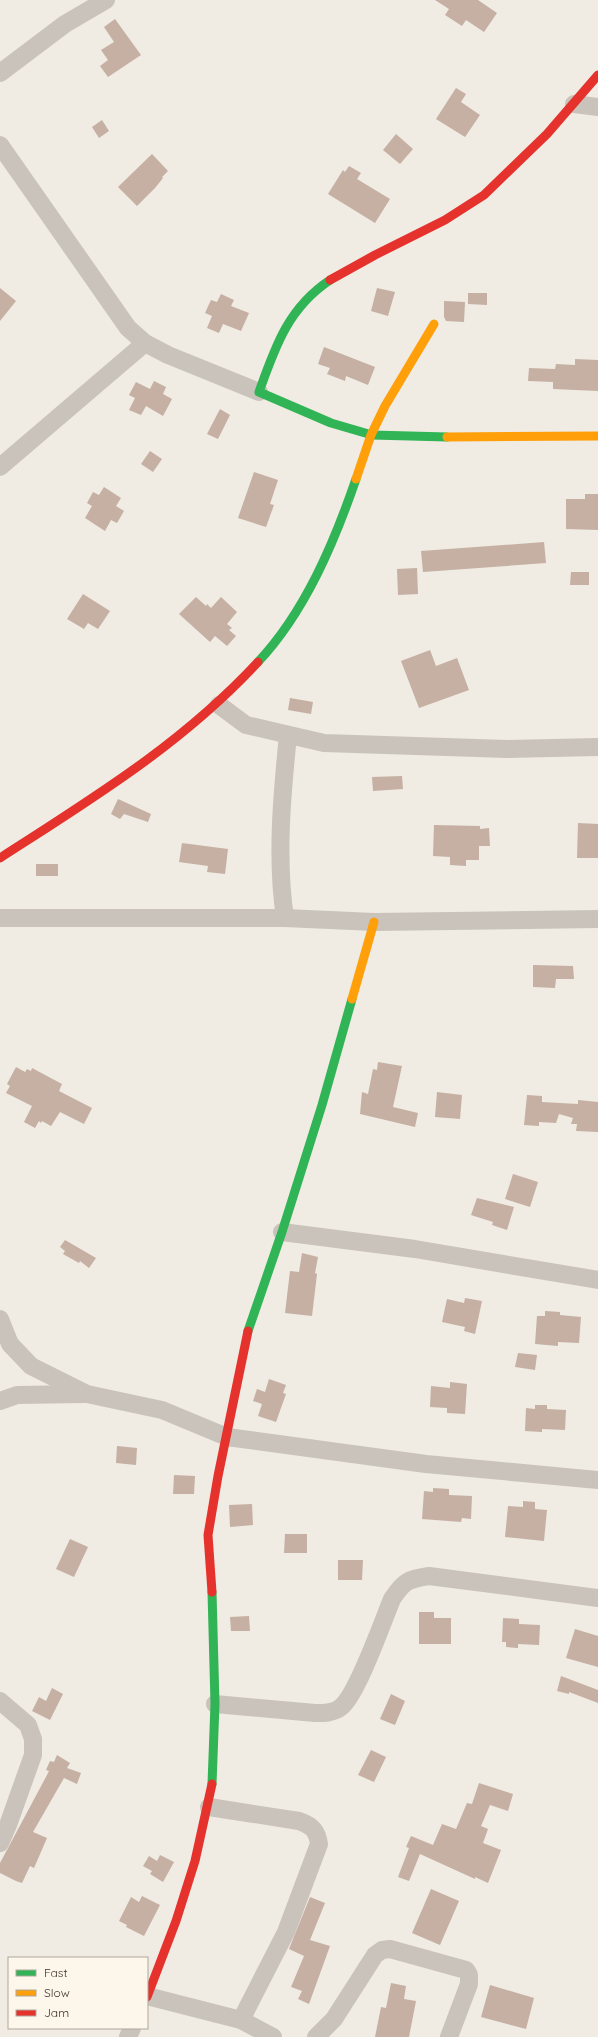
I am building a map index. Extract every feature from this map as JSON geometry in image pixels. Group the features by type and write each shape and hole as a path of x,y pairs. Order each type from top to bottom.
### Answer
{"street":[{"path":"0,73 65,24 106,0"},
{"path":"259,392 286,325 303,303 323,285 350,268 439,223 480,199 528,153 574,104 598,75"},
{"path":"574,104 598,107"},
{"path":"0,145 128,328 145,343 168,355 331,423 372,435 476,438 598,436"},
{"path":"0,858 96,796 219,704 247,676 291,621 306,593 336,529 372,435 400,378 434,324"},
{"path":"0,467 145,343"},
{"path":"219,704 246,725 324,743 507,749 598,747"},
{"path":"285,918 280,887 282,792 288,735"},
{"path":"0,918 285,918 374,922 598,919"},
{"path":"148,1993 176,1921 209,1807 212,1789 215,1704 213,1599 208,1535 218,1476 249,1324 282,1232 322,1105 374,922"},
{"path":"282,1232 415,1249 598,1280"},
{"path":"0,1319 10,1344 31,1366 87,1394"},
{"path":"0,1401 17,1395 87,1394 162,1410 226,1437 426,1464 598,1480"},
{"path":"215,1704 315,1714 341,1708 353,1694 392,1599 401,1586 411,1578 429,1576 598,1598"},
{"path":"0,1701 28,1725 33,1739 33,1755 0,1843"},
{"path":"209,1807 310,1825 317,1833 320,1844 286,1932 241,2020"},
{"path":"316,2037 334,2019 375,1955 382,1950 390,1949 466,1970 469,1975 469,1984 449,2037"},
{"path":"148,1996 241,2020 273,2037"}],"building":[{"path":"435,0 478,0 497,13 484,32 466,20 462,26 445,15 449,9"},
{"path":"115,19 141,55 108,77 100,66 108,60 101,50 114,42 104,27"},
{"path":"456,88 466,94 461,102 480,115 465,137 436,119"},
{"path":"102,120 109,131 99,138 92,127"},
{"path":"396,134 413,149 400,164 383,150"},
{"path":"152,154 168,171 155,188 137,206 118,187"},
{"path":"349,166 361,173 357,179 390,199 375,223 328,194 343,170 345,172"},
{"path":"0,288 16,301 0,321"},
{"path":"377,288 395,292 388,316 371,311"},
{"path":"468,293 487,293 487,305 468,304"},
{"path":"221,294 234,300 231,306 249,313 241,331 223,324 219,333 207,328 212,316 205,313 211,300 217,302"},
{"path":"444,301 465,302 464,322 446,321 444,317"},
{"path":"324,347 375,367 368,385 346,376 345,381 327,374 330,368 318,364"},
{"path":"575,359 598,360 598,391 553,389 553,382 528,381 529,368 555,369 556,364 575,365"},
{"path":"154,381 166,387 163,394 172,399 163,416 146,406 141,415 129,410 135,398 129,395 136,382 150,389"},
{"path":"220,409 230,415 218,439 207,434"},
{"path":"150,451 162,459 153,472 141,464"},
{"path":"254,472 278,480 270,504 274,505 266,527 238,518"},
{"path":"104,487 121,498 116,506 124,511 117,523 111,520 105,531 85,518 92,506 87,503 93,492 99,495"},
{"path":"585,494 598,494 598,530 566,529 566,499 585,499"},
{"path":"544,542 546,563 423,572 421,551"},
{"path":"417,568 418,594 398,595 397,569"},
{"path":"571,572 589,572 589,585 570,585"},
{"path":"83,594 110,611 98,629 88,623 84,629 67,619"},
{"path":"196,597 206,606 207,604 211,608 221,597 237,612 227,624 232,628 229,630 236,636 227,646 215,636 210,642 179,614"},
{"path":"430,650 436,666 457,658 469,690 419,708 401,661"},
{"path":"290,698 313,702 311,714 288,710"},
{"path":"402,776 403,789 373,791 372,777"},
{"path":"118,799 151,814 148,822 124,814 120,819 111,814"},
{"path":"578,823 598,824 598,858 577,858"},
{"path":"434,825 480,826 480,829 489,828 490,846 479,846 479,860 466,860 466,866 450,865 450,857 433,856"},
{"path":"182,843 228,849 225,874 207,872 208,866 179,862"},
{"path":"36,864 58,864 58,876 36,876"},
{"path":"533,965 573,966 574,979 556,979 555,988 533,987"},
{"path":"378,1062 402,1066 393,1107 418,1113 415,1127 360,1114 362,1092 368,1094 373,1069 377,1070"},
{"path":"16,1067 25,1072 27,1069 31,1071 32,1068 62,1084 59,1091 92,1108 84,1124 60,1112 51,1126 39,1121 35,1128 24,1122 32,1106 6,1093 10,1086 7,1084"},
{"path":"437,1092 462,1095 460,1119 435,1117"},
{"path":"527,1095 542,1096 542,1102 578,1104 578,1100 598,1102 598,1132 576,1131 577,1124 571,1124 573,1118 559,1114 556,1123 539,1122 539,1126 524,1125"},
{"path":"513,1174 538,1182 530,1207 505,1199"},
{"path":"477,1198 514,1207 507,1230 492,1225 493,1222 471,1215"},
{"path":"65,1240 96,1258 89,1268 80,1261 79,1263 63,1254 65,1251 60,1247"},
{"path":"302,1253 318,1257 315,1273 317,1274 312,1316 285,1313 290,1271 299,1272"},
{"path":"465,1298 482,1301 475,1334 464,1331 465,1327 442,1322 447,1299 464,1303"},
{"path":"545,1311 560,1312 560,1315 581,1317 579,1343 558,1342 558,1346 535,1344 537,1316 545,1316"},
{"path":"518,1353 537,1355 535,1370 515,1367"},
{"path":"269,1379 286,1385 283,1393 286,1394 276,1422 258,1416 262,1404 253,1401 257,1389 265,1392"},
{"path":"450,1382 467,1384 465,1414 447,1413 447,1408 430,1407 431,1386 450,1388"},
{"path":"535,1405 547,1405 547,1409 566,1410 565,1430 542,1429 542,1432 525,1431 526,1408 535,1409"},
{"path":"117,1446 137,1448 136,1465 116,1463"},
{"path":"174,1475 195,1476 194,1494 173,1494"},
{"path":"433,1488 449,1489 449,1495 472,1496 471,1519 462,1518 461,1522 422,1519 424,1491 433,1492"},
{"path":"523,1501 535,1502 535,1509 547,1510 544,1541 505,1537 508,1506 523,1507"},
{"path":"252,1504 253,1525 230,1527 229,1505"},
{"path":"285,1534 307,1534 307,1553 284,1553"},
{"path":"70,1539 88,1547 74,1577 56,1569"},
{"path":"338,1560 363,1560 362,1580 338,1580"},
{"path":"419,1612 434,1612 434,1618 451,1618 451,1644 419,1644"},
{"path":"249,1616 250,1631 231,1631 230,1617"},
{"path":"503,1618 519,1619 519,1624 540,1625 539,1645 518,1644 518,1648 506,1647 506,1642 502,1642"},
{"path":"575,1629 598,1636 598,1667 566,1658"},
{"path":"561,1676 598,1690 598,1703 569,1692 569,1694 557,1691"},
{"path":"52,1688 63,1694 50,1720 32,1711 39,1697 46,1701"},
{"path":"391,1694 405,1701 395,1725 380,1719"},
{"path":"371,1750 386,1757 374,1782 358,1775"},
{"path":"57,1755 70,1763 67,1768 81,1773 77,1784 64,1778 33,1832 47,1838 34,1868 30,1866 22,1883 0,1873 0,1863 49,1771 46,1770 50,1761 54,1762"},
{"path":"479,1783 513,1794 508,1811 490,1805 481,1826 488,1829 483,1843 501,1850 488,1883 475,1877 475,1879 420,1854 409,1881 398,1877 409,1848 406,1847 411,1836 433,1845 442,1824 456,1829 467,1803 472,1804"},
{"path":"160,1855 174,1862 163,1882 150,1874 152,1871 143,1866 149,1856 157,1861"},
{"path":"431,1889 459,1901 440,1945 412,1933"},
{"path":"142,1896 160,1905 144,1936 126,1927 127,1925 119,1921 131,1897 139,1902"},
{"path":"310,1897 325,1903 310,1940 330,1946 309,2004 298,1999 302,1991 291,1987 304,1956 289,1949"},
{"path":"391,1983 406,1986 404,1999 416,2001 409,2037 375,2037 381,2007 386,2008"},
{"path":"490,1985 534,1998 526,2029 481,2017"}],"traffic: fast":[{"path":"330,280 303,303 293,316 277,344 259,392 331,423 372,435 447,437"},
{"path":"258,662 275,642 304,599 328,552 356,479"},
{"path":"248,1331 282,1232 322,1105 352,999"},
{"path":"212,1592 215,1704 212,1784"}],"traffic: slow":[{"path":"356,479 371,435 385,406 434,324"},
{"path":"447,437 598,436"},
{"path":"352,999 374,922"}],"traffic: jam":[{"path":"330,280 375,255 445,220 484,195 547,134 598,75"},
{"path":"0,858 69,814 167,744 199,719 229,692 258,662"},
{"path":"212,1592 208,1535 218,1476 248,1331"},
{"path":"148,1994 176,1921 195,1861 212,1784"}]}
